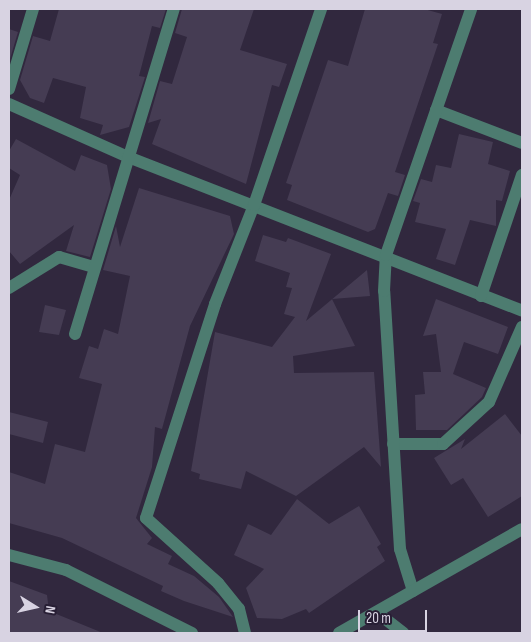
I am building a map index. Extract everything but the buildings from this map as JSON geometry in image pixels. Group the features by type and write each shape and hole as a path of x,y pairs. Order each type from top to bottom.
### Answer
{"street":[{"path":"9,89 33,9"},
{"path":"75,334 174,9"},
{"path":"245,633 239,609 146,518 215,304 254,205 321,9"},
{"path":"413,590 400,549 393,444 386,255 471,9"},
{"path":"9,104 128,157 386,255 481,296 522,311"},
{"path":"436,110 522,143"},
{"path":"481,296 522,176"},
{"path":"9,288 59,257 94,267"},
{"path":"393,444 443,444 463,426 489,402 522,327"},
{"path":"339,633 380,614 413,590 522,529"},
{"path":"9,555 66,570 192,633"},
{"path":"380,614 403,633"}]}
